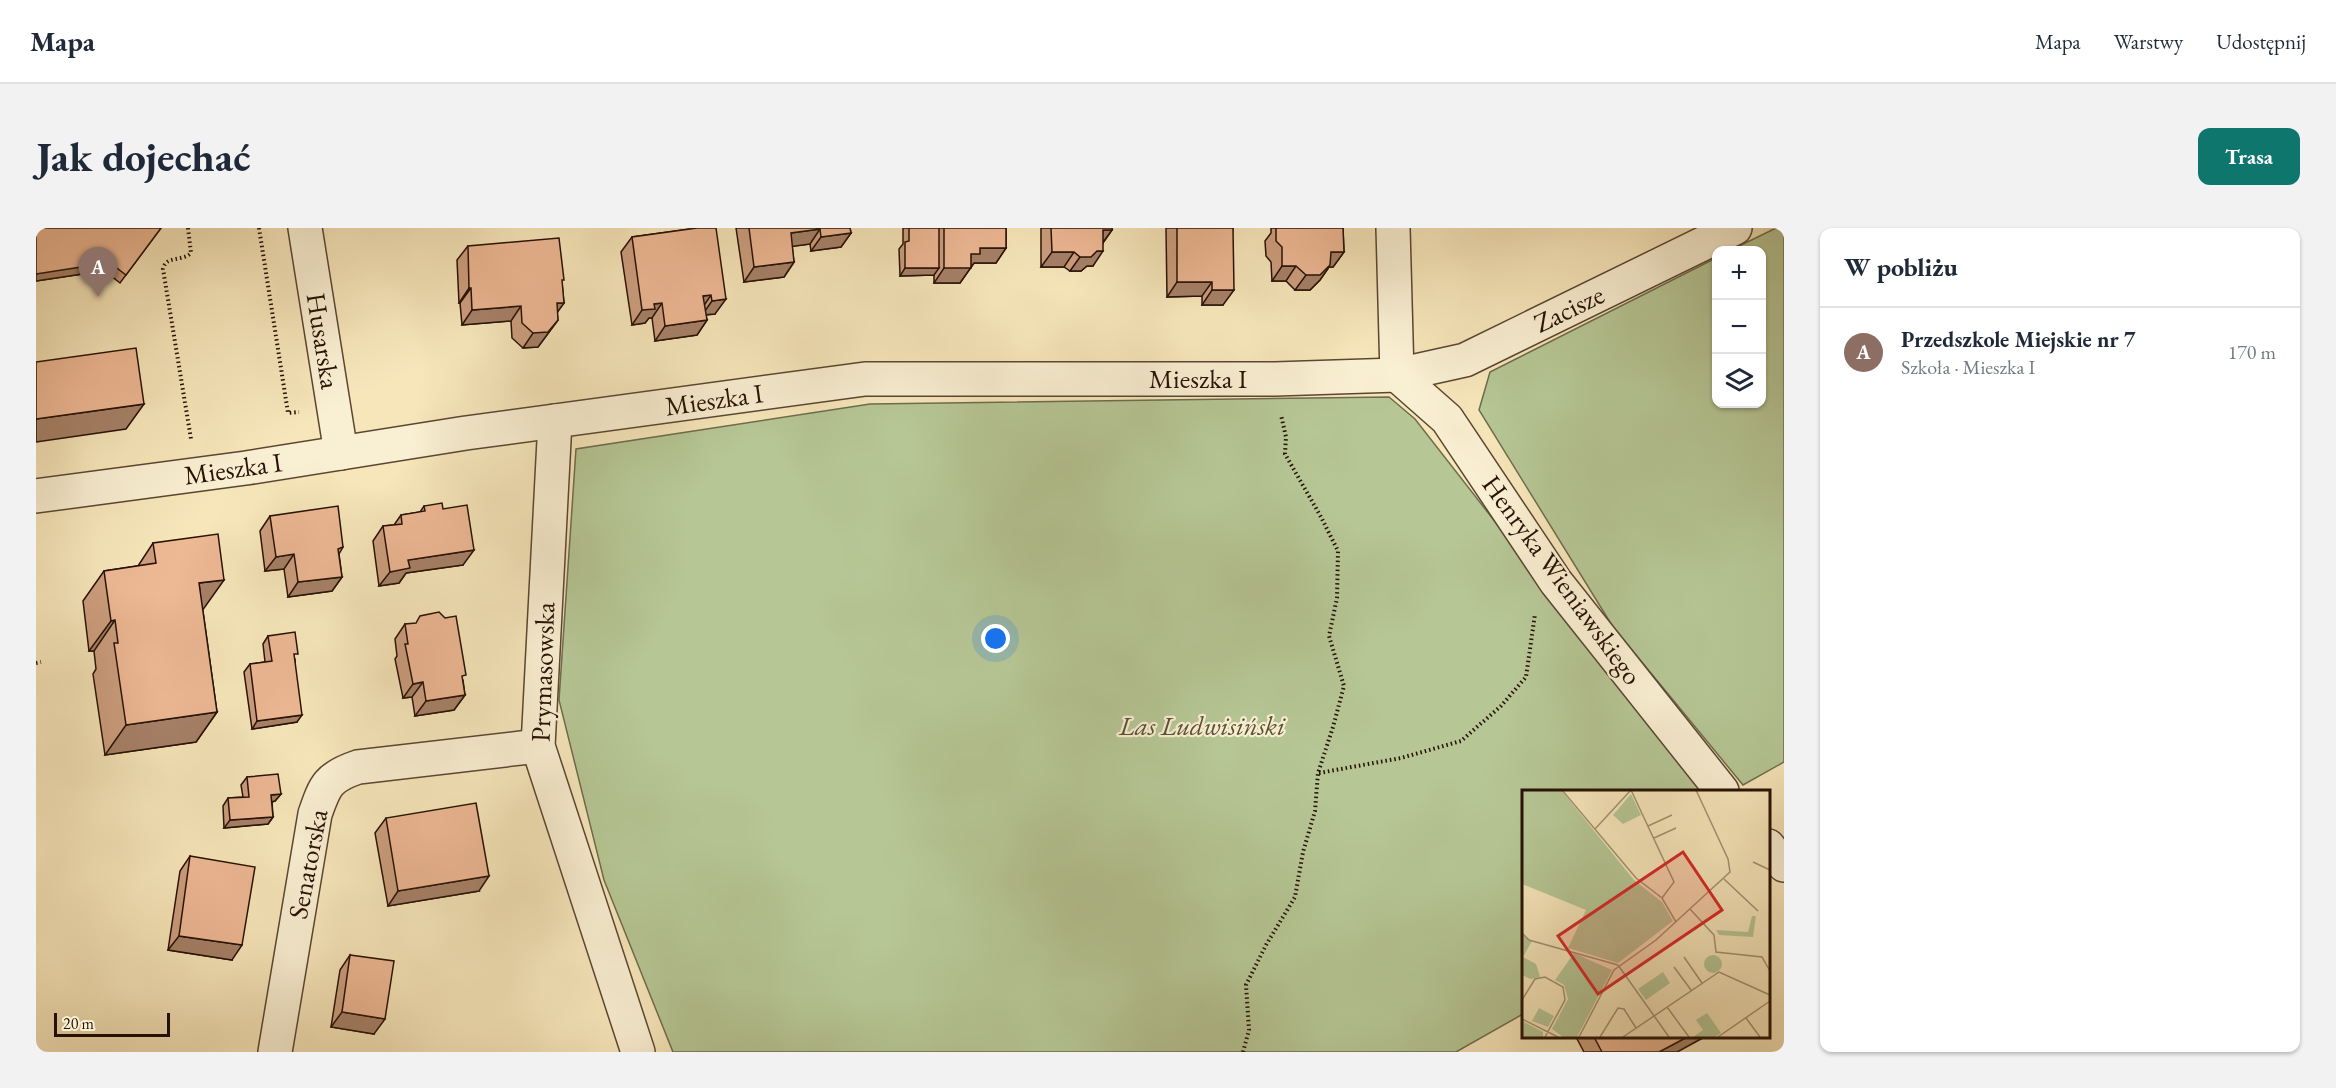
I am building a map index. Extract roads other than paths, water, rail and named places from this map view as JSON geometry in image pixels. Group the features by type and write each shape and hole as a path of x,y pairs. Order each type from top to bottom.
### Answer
{"street":[{"name":"Husarska","path":"305,228 341,453"},
{"path":"1393,228 1397,375"},
{"name":"Zacisze","path":"1397,375 1465,360 1735,228"},
{"name":"Mieszka I","path":"36,496 555,421 866,379 1275,379 1397,375"},
{"name":"Henryka Wieniawskiego","path":"1397,375 1447,419 1556,582 1721,790"},
{"name":"Prymasowska","path":"555,421 538,746 638,1052"},
{"name":"Senatorska","path":"275,1052 315,814 328,784 339,773 358,767 538,746"},
{"path":"1769,848 1784,865"}],"place":[{"name":"Przedszkole Miejskie nr 7","path":"98,297"}],"park label":[{"name":"Las Ludwisiński","path":"1202,726"}]}
